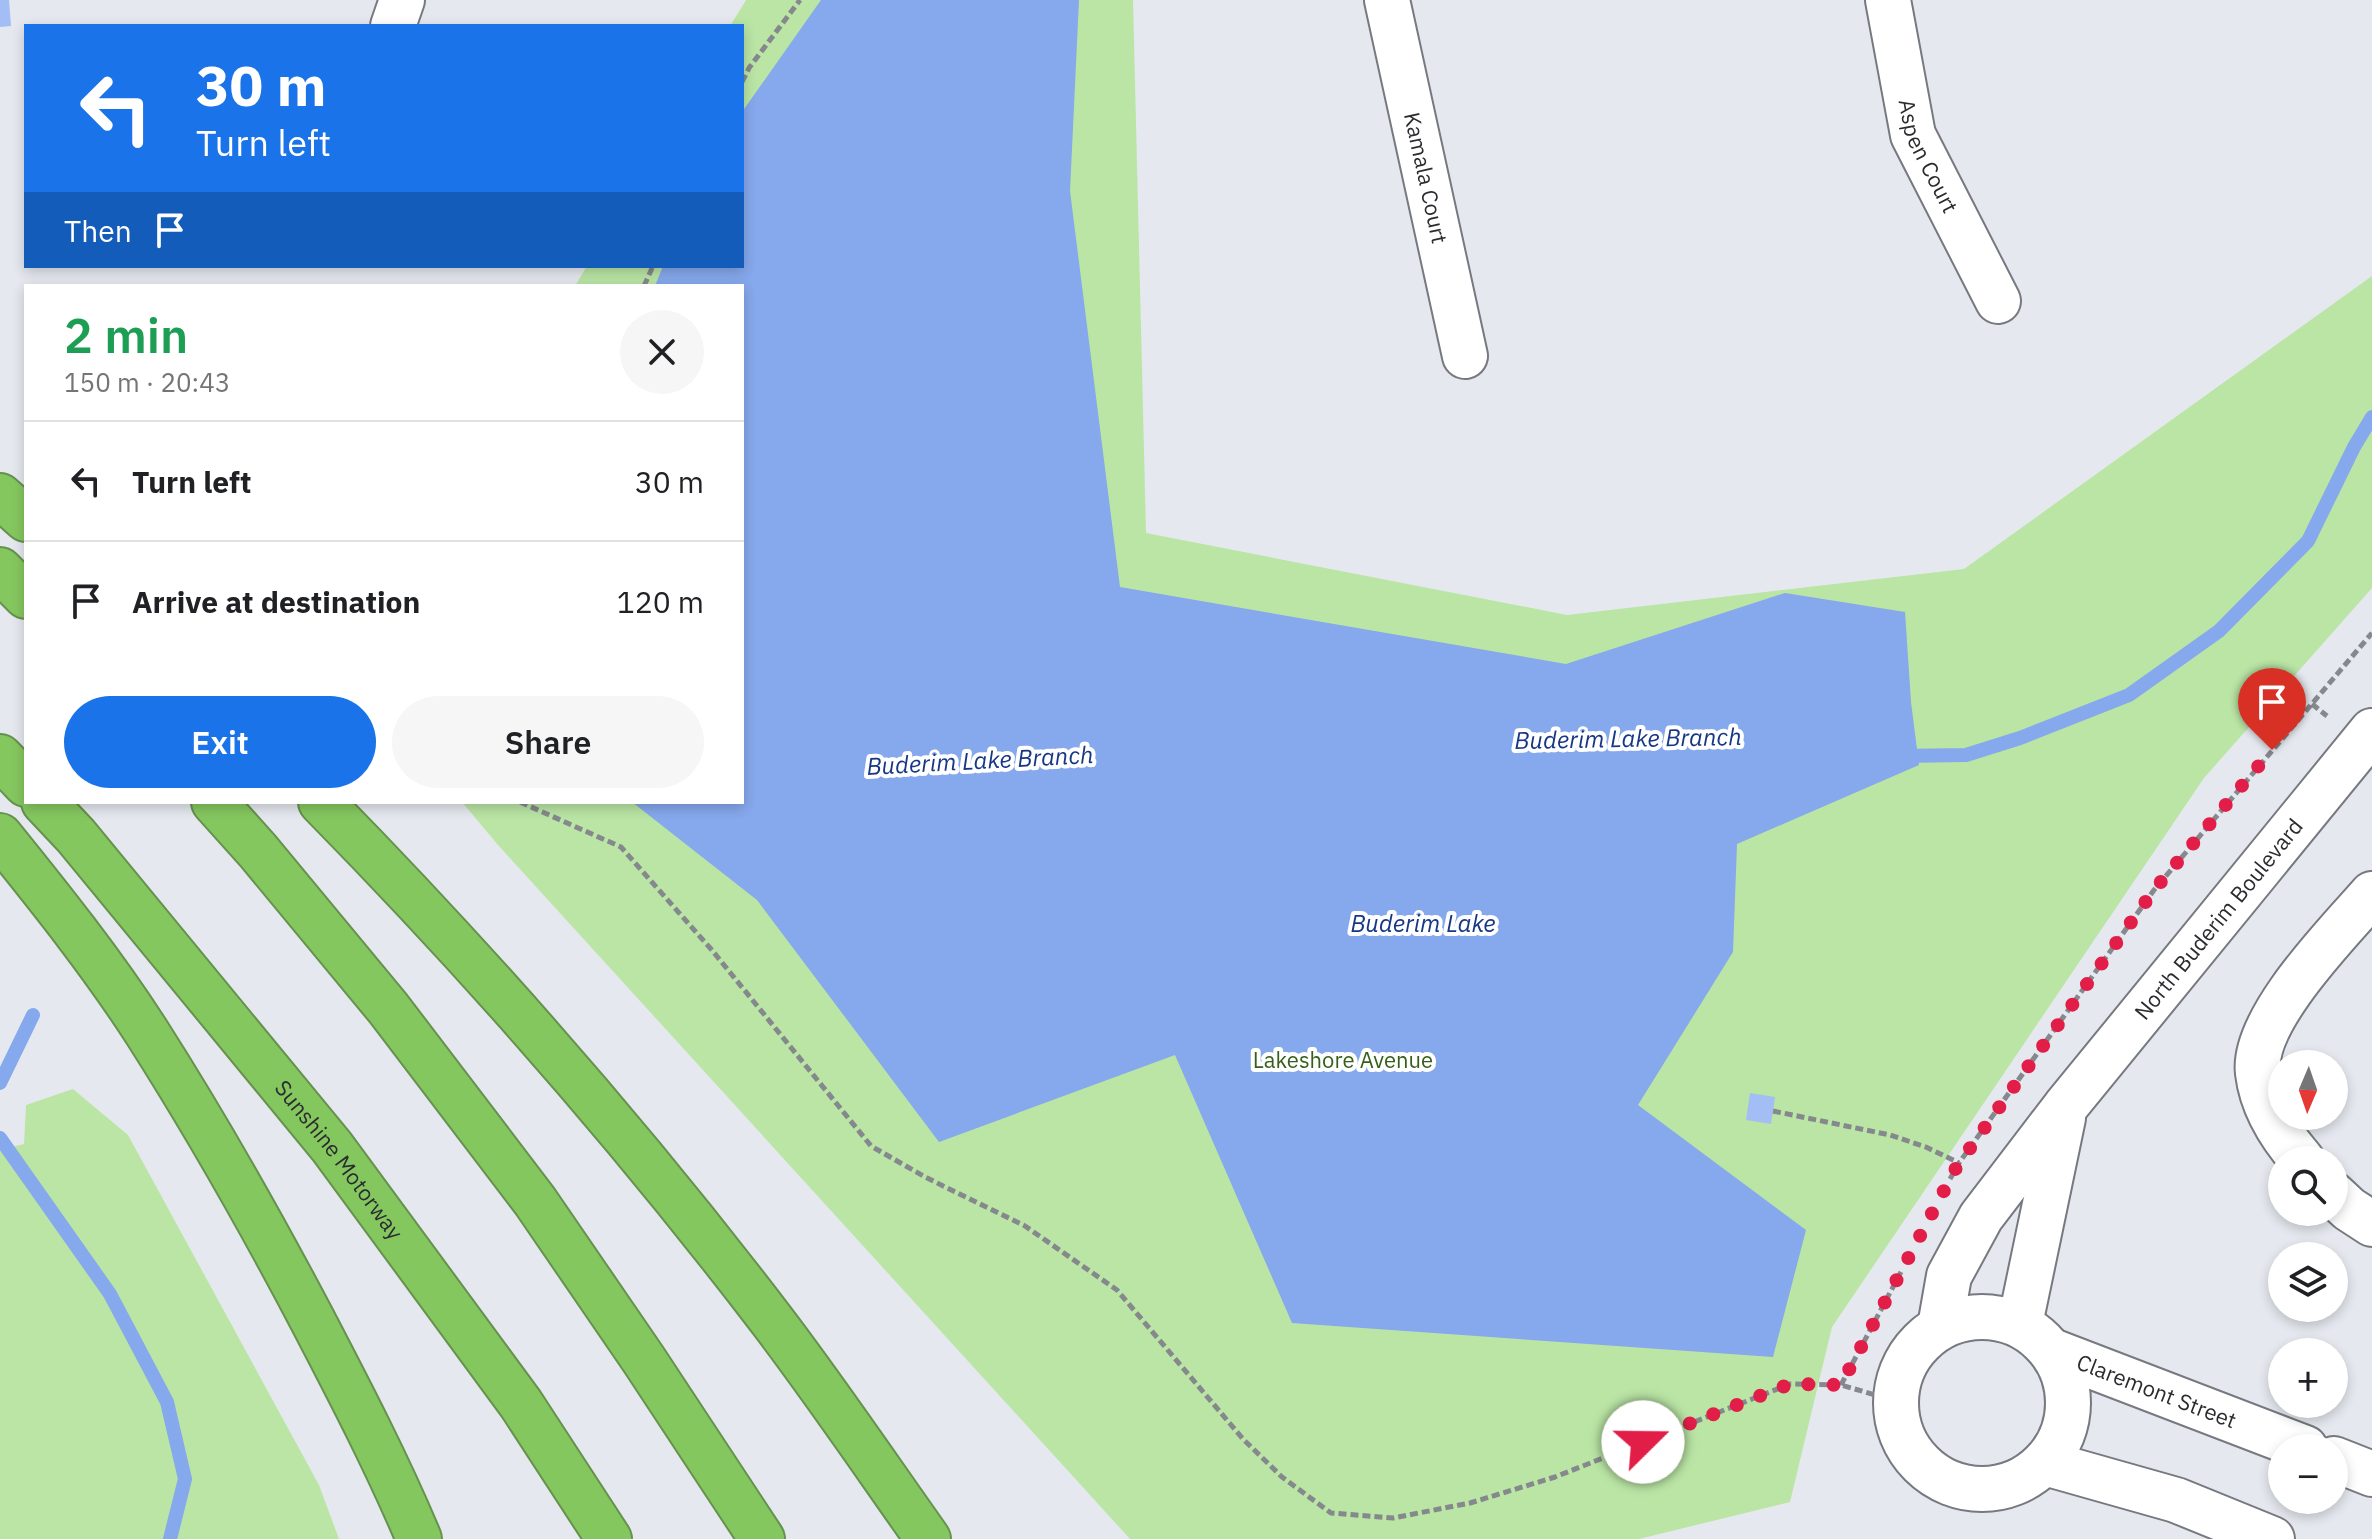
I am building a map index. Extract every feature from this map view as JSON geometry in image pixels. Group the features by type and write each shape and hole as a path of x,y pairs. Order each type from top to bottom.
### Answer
{"highway":[{"path":"0,496 24,517"},
{"path":"0,570 24,594"},
{"path":"0,757 24,782"},
{"name":"Sunshine Motorway","path":"46,804 76,836 332,1147 521,1404 609,1539"},
{"path":"216,804 388,1008 535,1201 762,1539"},
{"path":"323,804 487,978 637,1152 774,1323 928,1539"},
{"path":"0,836 51,898 144,1029 220,1151 331,1356 419,1539"}],"street":[{"path":"394,24 402,0"},
{"name":"Kamala Court","path":"1387,0 1465,356"},
{"name":"Aspen Court","path":"1888,0 1913,135 1998,301"},
{"name":"North Buderim Boulevard","path":"1940,1327 1949,1276 1981,1217 2065,1107 2368,742"},
{"path":"2292,1146 2272,1119 2263,1093 2257,1070 2262,1042 2284,999 2372,894"},
{"name":"North Buderim Boulevard","path":"2036,1338 2065,1107"},
{"path":"2348,1208 2372,1224"},
{"path":"1993,1317 2036,1338 2064,1373 2069,1396 2068,1420 2060,1444 2045,1463 2023,1480 1996,1489 1968,1489 1942,1480 1920,1464 1904,1441 1896,1414 1896,1387 1911,1352 1940,1327 1965,1318 1993,1317"},
{"name":"Claremont Street","path":"2036,1338 2271,1434"},
{"path":"2045,1463 2176,1500 2272,1539"},
{"path":"2348,1465 2372,1474"}],"path":[{"path":"744,78 800,0"},
{"path":"1949,1182 1959,1163 2154,890 2372,633"},
{"path":"524,804 621,847 711,949 871,1146 925,1177 1025,1226 1117,1290 1243,1439 1282,1477 1331,1513 1393,1518 1470,1503 1555,1477 1790,1384 1841,1385 1896,1401"},
{"path":"1773,1111 1890,1135 1926,1147 1959,1163"},
{"path":"1841,1385 1906,1263"}],"green space":[{"name":"Lakeshore Avenue","path":"746,0 1133,0 1146,533 1567,615 1964,569 2372,276 2372,588 2204,778 1832,1327 1790,1502 1639,1539 1130,1539 464,804 744,804 744,284 576,284 586,268 744,268 744,24 731,24"},
{"path":"73,1089 128,1135 319,1485 339,1539 0,1539 0,1150 24,1144 26,1105"}],"water":[{"name":"Buderim Lake","path":"821,0 1079,0 1070,191 1120,587 1566,664 1785,593 1905,612 1919,765 1737,844 1733,952 1638,1105 1806,1230 1773,1357 1292,1323 1175,1055 939,1142 757,900 635,804 744,804 744,284 656,284 662,268 744,268 744,109"}],"building":[{"path":"0,0 9,0 11,26 0,27"},
{"path":"1750,1093 1775,1097 1771,1124 1746,1120"}],"waterway":[{"name":"Buderim Lake Branch","path":"1900,756 1966,755 2020,738 2129,695 2219,631 2308,541 2372,417"},
{"name":"Buderim Lake Branch","path":"0,1083 33,1015"},
{"name":"Buderim Lake Branch","path":"0,1138 110,1294 167,1402 185,1479 170,1539"}],"route":[{"path":"1643,1442 1790,1384 1841,1385 1956,1168 2154,890 2272,750"}]}
